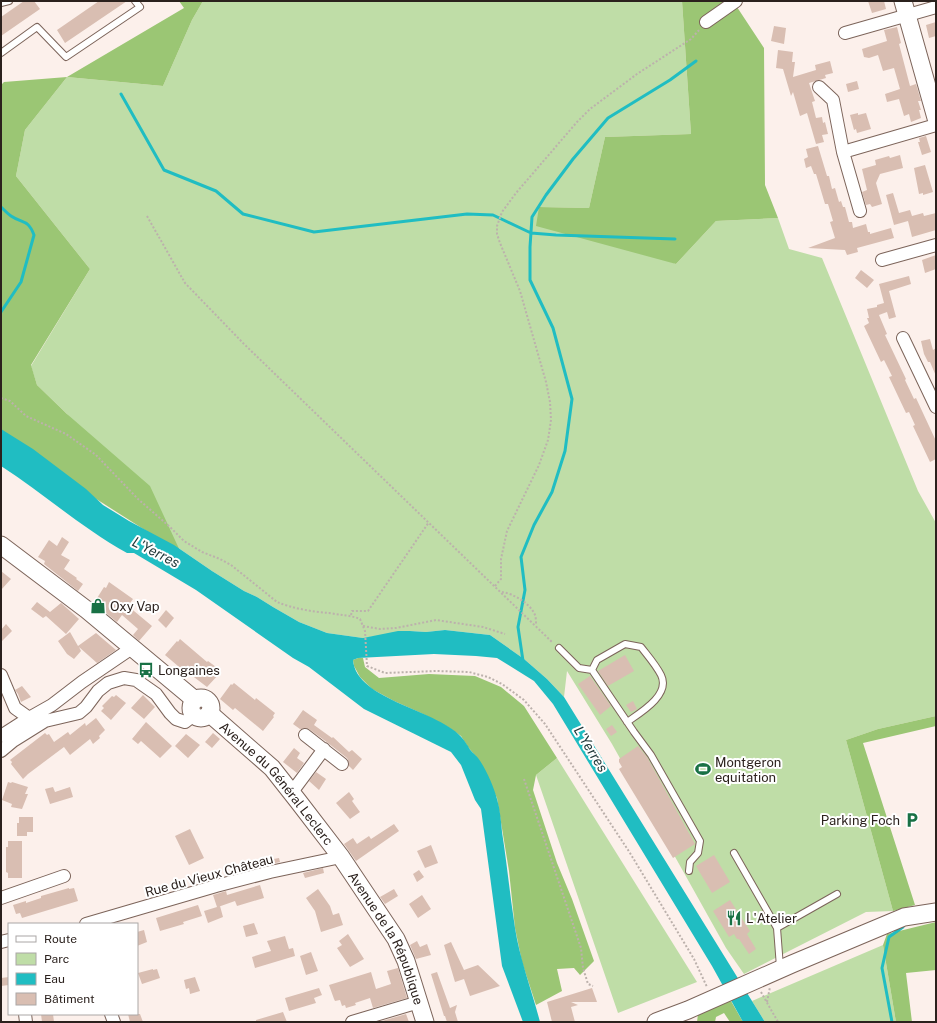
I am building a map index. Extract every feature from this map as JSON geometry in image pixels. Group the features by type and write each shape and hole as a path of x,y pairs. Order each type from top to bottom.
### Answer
{"street":[{"path":"706,22 736,1"},
{"path":"845,33 905,8 936,7"},
{"path":"905,8 936,118"},
{"path":"819,87 833,100 843,152 860,211"},
{"path":"843,152 936,125"},
{"path":"882,260 936,245"},
{"path":"903,338 936,407"},
{"name":"Avenue du Général Leclerc","path":"1,545 87,610 171,679 199,709 272,768 341,857"},
{"path":"1,736 52,705 82,682 132,648"},
{"path":"1,675 15,708 29,718"},
{"path":"1,751 13,741 45,721 79,713 86,707 98,691 108,683 124,678 136,680 156,694 176,719 184,722 199,709"},
{"path":"305,735 342,764"},
{"path":"292,792 324,749"},
{"name":"Rue du Vieux Château","path":"89,923 216,886 270,872 341,857"},
{"name":"Avenue de la République","path":"341,857 396,939 406,960 425,1022"},
{"path":"1,898 64,876"},
{"path":"656,1022 688,1016 716,998 755,980 904,917 936,912"},
{"path":"352,1022 419,1002"}],"lane":[{"path":"1,3 9,1"},
{"path":"135,1 140,7"},
{"path":"1,52 37,27 66,57 140,7 143,1"},
{"path":"592,670 597,660 626,644 641,647 662,677 663,688 655,701 627,722"},
{"path":"558,648 579,668 592,670 651,755 700,841 698,853 690,862 689,871"},
{"path":"734,853 777,928 777,971"},
{"path":"777,928 837,894"}],"path":[{"path":"495,586 501,578 503,550 507,531 539,465 548,440 551,420 550,402 544,375 520,291 497,234 497,226 502,212 516,193 590,109 637,74 691,39 706,22"},
{"path":"147,216 185,283 244,344 558,648"},
{"path":"1,398 10,401 26,416 66,434 96,455 138,499 170,526 184,541 202,552 220,559 231,566 276,602 327,613 351,615 360,619 365,631 367,666 385,673 436,670 469,672 488,677 502,684 524,700 545,724 630,853 716,998"},
{"path":"351,615 352,611 368,611 429,522"},
{"path":"501,592 510,593 518,597 535,616 536,626"},
{"path":"363,626 380,629 396,628 436,620 483,627 505,634"},
{"path":"524,779 580,948 585,976 588,984 593,986"},
{"path":"755,980 778,1022"}],"green space":[{"path":"179,1 203,1 192,20 163,86 67,77 184,8"},
{"path":"203,1 682,1 691,134 605,137 589,208 539,207 676,264 716,221 778,218 789,249 822,258 918,491 936,523 936,716 878,729 846,740 893,911 866,912 744,974 726,948 612,744 567,671 564,697 547,679 524,659 490,635 445,630 426,632 410,631 363,638 327,633 299,622 244,591 174,545 67,414 37,385 31,366 90,269 16,176 25,130 67,77 163,86 192,20"},
{"path":"682,1 733,1 764,48 765,185 778,218 716,221 676,264 536,226 539,207 589,208 605,137 691,134"},
{"path":"67,77 25,130 16,176 90,269 31,365 37,385 67,414 150,486 181,553 79,488 1,434 1,85 4,82"},
{"path":"363,658 365,667 379,678 429,674 475,676 501,687 524,706 557,758 536,775 533,790 557,863 572,899 594,961 580,975 574,968 557,969 562,991 536,1005 522,962 515,928 509,871 497,798 478,759 461,736 448,727 372,689 360,677 354,666 353,660"},
{"path":"936,716 936,726 863,743 915,905 893,911 846,740 878,729"},
{"path":"557,758 697,982 618,1013 536,775"},
{"path":"936,922 936,970 906,973 912,1022 896,1022 883,945 887,934"},
{"path":"883,945 896,1022 765,1022 752,1001"},
{"path":"731,1001 743,1022 730,1022 724,1013 716,1017 715,1022 697,1022 698,1014"}],"water":[{"name":"L'Yerres","path":"1,429 33,449 86,489 103,505 174,545 244,591 299,622 327,633 363,638 398,631 426,632 445,630 490,635 524,659 547,679 564,697 765,1022 743,1022 712,966 553,704 534,681 497,658 434,654 358,658 353,660 358,674 368,686 452,729 463,739 478,758 489,777 496,794 500,811 517,940 540,1022 523,1022 502,966 481,809 475,800 461,765 451,752 364,709 309,667 293,658 196,590 134,553 127,553 94,533 1,466"}],"building":[{"path":"24,1 34,1 40,9 1,36 1,17"},
{"path":"99,1 127,1 65,43 57,30"},
{"path":"868,1 884,1 886,9 872,13"},
{"path":"936,22 936,36 929,38 926,25"},
{"path":"774,26 786,28 784,44 771,41"},
{"path":"897,27 901,43 899,44 910,86 916,84 921,101 918,101 921,110 919,110 921,118 911,122 909,114 904,116 899,99 887,102 885,94 900,89 894,68 883,71 878,55 869,58 864,57 862,49 887,41 884,30"},
{"path":"778,50 793,52 792,62 795,62 793,77 816,70 815,65 830,61 833,73 825,75 826,78 809,83 815,101 812,102 816,118 822,117 823,123 825,122 828,134 822,135 824,142 816,144 807,113 800,116 793,92 791,96 783,69 776,68"},
{"path":"857,81 859,89 848,92 846,84"},
{"path":"858,113 858,115 866,113 871,129 857,133 856,129 854,130 850,115"},
{"path":"926,136 931,152 922,155 918,142 920,142 919,138"},
{"path":"818,146 832,189 835,188 839,202 841,201 843,207 845,207 849,222 852,222 853,228 866,224 870,234 891,228 894,238 857,248 858,252 847,255 845,250 808,248 835,238 830,222 833,221 828,204 825,204 816,174 814,174 811,166 806,168 804,159 808,157 806,149"},
{"path":"900,155 903,168 880,174 876,183 882,204 872,207 870,204 866,205 862,192 867,190 862,169 876,165 875,160"},
{"path":"925,165 933,192 923,195 923,193 919,194 914,168"},
{"path":"893,193 899,213 910,210 912,216 923,213 924,216 936,213 936,230 912,237 908,221 894,225 886,195"},
{"path":"936,255 936,269 925,273 922,260"},
{"path":"861,270 874,280 867,288 855,278"},
{"path":"909,276 911,284 889,291 896,317 889,319 887,312 879,315 887,334 885,335 906,379 905,380 914,399 916,398 936,441 936,459 930,462 913,426 915,425 909,412 906,413 889,377 892,376 884,360 881,362 864,326 869,323 867,318 869,318 867,309 877,307 877,305 884,303 879,284"},
{"path":"930,339 933,350 936,348 936,376 930,362 928,362 924,354 921,341"},
{"path":"62,537 69,542 61,555 70,560 64,569 83,584 78,591 44,564 45,561 38,557 49,540 57,546"},
{"path":"1,571 11,579 1,590"},
{"path":"109,582 133,599 128,606 152,626 139,641 133,635 138,629 122,615 117,622 94,603"},
{"path":"37,602 50,612 61,603 79,619 66,634 46,616 43,618 31,609"},
{"path":"166,610 174,618 166,628 158,620"},
{"path":"6,624 12,631 1,642 1,630"},
{"path":"70,632 78,646 96,633 116,650 97,663 79,647 81,651 74,659 67,654 58,641"},
{"path":"180,639 207,662 208,661 220,670 218,673 219,674 207,687 186,671 185,672 165,655"},
{"path":"625,655 634,671 608,686 598,671"},
{"path":"590,676 611,706 600,715 578,684"},
{"path":"234,683 255,700 256,698 275,713 273,716 274,717 263,731 235,708 233,710 220,699 231,684 232,685"},
{"path":"22,686 31,697 21,702 15,690"},
{"path":"116,695 126,703 111,720 101,711 104,708 102,706 112,696 114,697"},
{"path":"143,695 155,707 144,719 131,708"},
{"path":"633,701 637,709 631,712 626,705"},
{"path":"303,710 317,720 314,725 332,738 333,737 349,752 352,750 362,759 353,770 349,766 347,758 328,743 309,729 300,729 293,724"},
{"path":"96,718 105,730 99,736 100,738 93,744 90,739 70,755 64,747 23,779 11,764 12,762 10,760 45,733 47,735 49,734 54,742 68,732 70,735 85,723 86,726"},
{"path":"146,722 172,746 160,758 141,741 138,744 132,739"},
{"path":"612,725 617,732 611,736 606,729"},
{"path":"213,733 220,739 212,748 205,742"},
{"path":"186,734 200,745 188,758 175,746"},
{"path":"638,746 647,757 695,844 673,858 619,769 622,767 619,759"},
{"path":"294,748 300,753 297,758 304,763 297,773 283,762"},
{"path":"316,772 326,779 319,790 309,781"},
{"path":"8,782 28,787 25,794 28,794 22,809 11,807 12,804 2,800"},
{"path":"53,787 55,792 70,787 73,797 50,804 45,789"},
{"path":"349,792 354,799 352,801 360,812 350,819 336,803"},
{"path":"19,817 33,817 33,832 27,832 27,836 17,836 17,823 19,823"},
{"path":"394,824 399,831 356,861 344,844 353,838 357,844 369,836 371,839"},
{"path":"190,829 204,858 189,865 175,836"},
{"path":"8,841 22,841 22,878 8,878 8,873 6,872 6,847 8,847"},
{"path":"431,845 438,863 425,868 417,851"},
{"path":"714,855 730,882 712,893 696,866"},
{"path":"279,858 280,862 258,867 257,862"},
{"path":"323,868 324,873 305,878 303,873"},
{"path":"419,870 424,877 417,882 413,874"},
{"path":"260,885 264,898 237,906 235,901 220,906 223,917 208,923 204,911 217,907 213,895 226,891 227,895"},
{"path":"74,888 78,901 22,918 20,913 16,914 13,905 26,901 26,903 41,898 41,896"},
{"path":"318,889 330,906 333,915 339,913 343,925 321,932 315,911 306,898"},
{"path":"394,889 398,896 385,904 380,897"},
{"path":"422,895 431,909 418,918 409,904"},
{"path":"730,900 750,931 747,934 756,949 749,954 734,934 729,937 713,911"},
{"path":"198,905 202,916 183,922 184,924 160,931 156,918"},
{"path":"254,923 258,934 246,937 243,926"},
{"path":"144,930 147,942 138,946 138,932"},
{"path":"348,934 364,959 350,967 337,948 342,945 339,941"},
{"path":"285,936 289,949 293,948 295,956 255,968 252,957 271,951 267,941"},
{"path":"417,941 420,947 427,944 431,955 416,959 410,945"},
{"path":"451,942 464,970 478,965 500,986 470,996 464,979 455,982 444,945"},
{"path":"311,952 318,971 306,975 300,956"},
{"path":"398,968 407,998 373,1008 370,998 346,1008 345,1005 342,1006 340,1000 335,1001 329,985 371,972 376,989 391,984 387,971"},
{"path":"157,969 160,978 142,984 138,973"},
{"path":"437,972 450,1008 457,1005 455,1012 458,1022 447,1022 444,1016 431,974"},
{"path":"8,977 8,985 1,986 1,978"},
{"path":"195,977 200,991 190,994 189,988 186,989 184,980"},
{"path":"319,988 322,995 314,998 316,1003 289,1011 285,998"},
{"path":"592,988 597,1002 571,1002 578,1005 571,1007 575,1022 552,1022 547,1002"},
{"path":"283,1012 287,1022 256,1022 256,1020"},
{"path":"140,1014 143,1022 130,1022 128,1015"},
{"path":"406,1014 409,1022 382,1021"},
{"path":"41,1015 53,1015 54,1022 42,1022"}],"waterway":[{"path":"523,661 518,627 525,590 521,557 534,525 552,492 565,451 572,399 553,328 530,280 532,217 546,195 573,159 608,118 670,80 696,61"},
{"path":"121,94 164,170 216,191 243,214 314,232 467,214 493,215 531,233 675,239"},
{"path":"1,207 11,216 25,222 30,226 34,235 21,282 1,312"},
{"path":"892,1022 882,968 889,937 903,927"}],"place":[{"name":"Oxy Vap","path":"98,606"},
{"name":"Longaines","path":"146,670"},
{"name":"Montgeron equitation","path":"703,769"},
{"name":"Parking Foch","path":"912,820"},
{"name":"L'Atelier","path":"734,918"}]}
